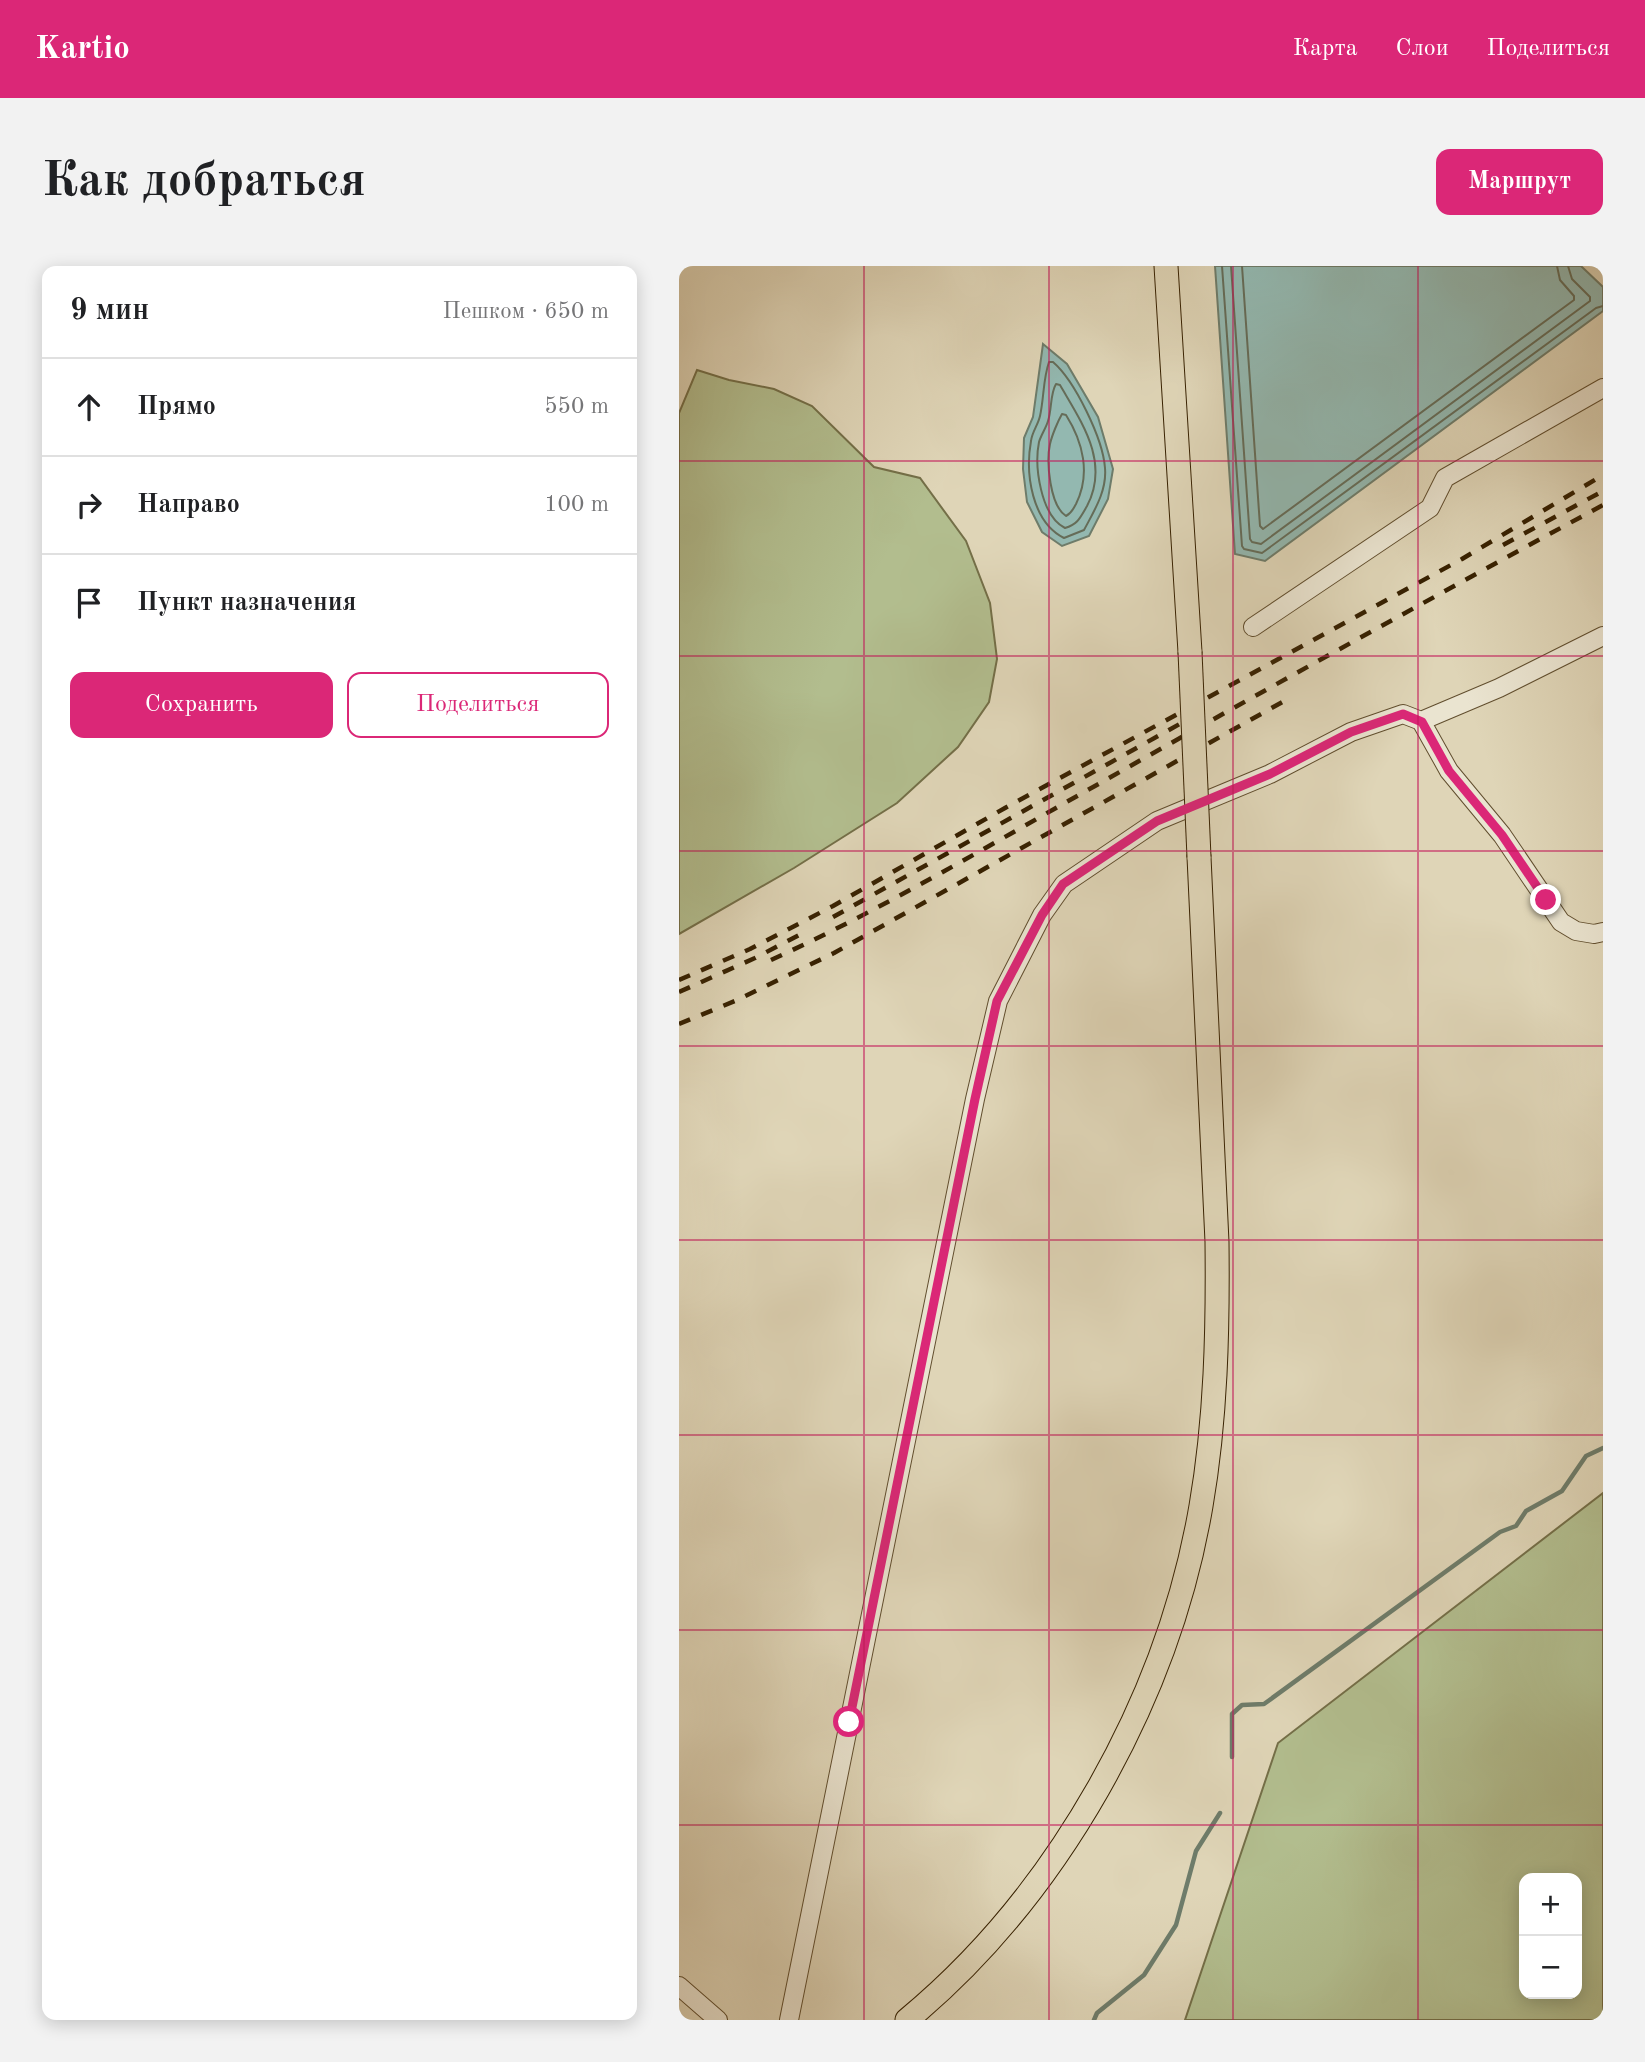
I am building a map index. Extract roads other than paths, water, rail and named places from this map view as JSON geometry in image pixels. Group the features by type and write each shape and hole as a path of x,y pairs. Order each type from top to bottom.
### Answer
{"main road":[{"path":"907,2020 936,1996 982,1949 1052,1863 1116,1754 1145,1693 1167,1634 1201,1508 1211,1443 1218,1306 1217,1228 1190,652 1166,266"}],"street":[{"path":"1253,627 1430,508 1445,478 1603,388"},
{"path":"1422,722 1499,688 1603,636"},
{"path":"789,2020 972,1112 997,1001 1042,915 1063,884 1157,821 1270,774 1351,732 1403,714 1422,722 1449,771 1502,835 1561,922 1576,931 1594,934 1603,932"},
{"path":"679,1986 718,2020"}],"water":[{"path":"1215,266 1581,266 1603,287 1603,311 1265,561 1235,554"},
{"path":"1043,344 1067,364 1098,417 1113,469 1108,499 1089,536 1062,546 1042,532 1027,502 1023,469 1024,438 1033,417"}],"waterway":[{"path":"1232,1757 1232,1714 1242,1705 1264,1704 1500,1532 1516,1526 1526,1511 1562,1491 1586,1456 1603,1448"},
{"path":"1094,2020 1097,2013 1144,1975 1176,1925 1196,1851 1220,1813"}],"railway":[{"path":"679,980 750,949 833,906 1005,808 1462,559 1603,475"},
{"path":"1503,545 1603,491"},
{"path":"771,960 938,874 1603,505"},
{"path":"679,1024 735,1001 834,953 1286,700"},
{"path":"833,917 1194,716"},
{"path":"679,992 805,932"}]}
